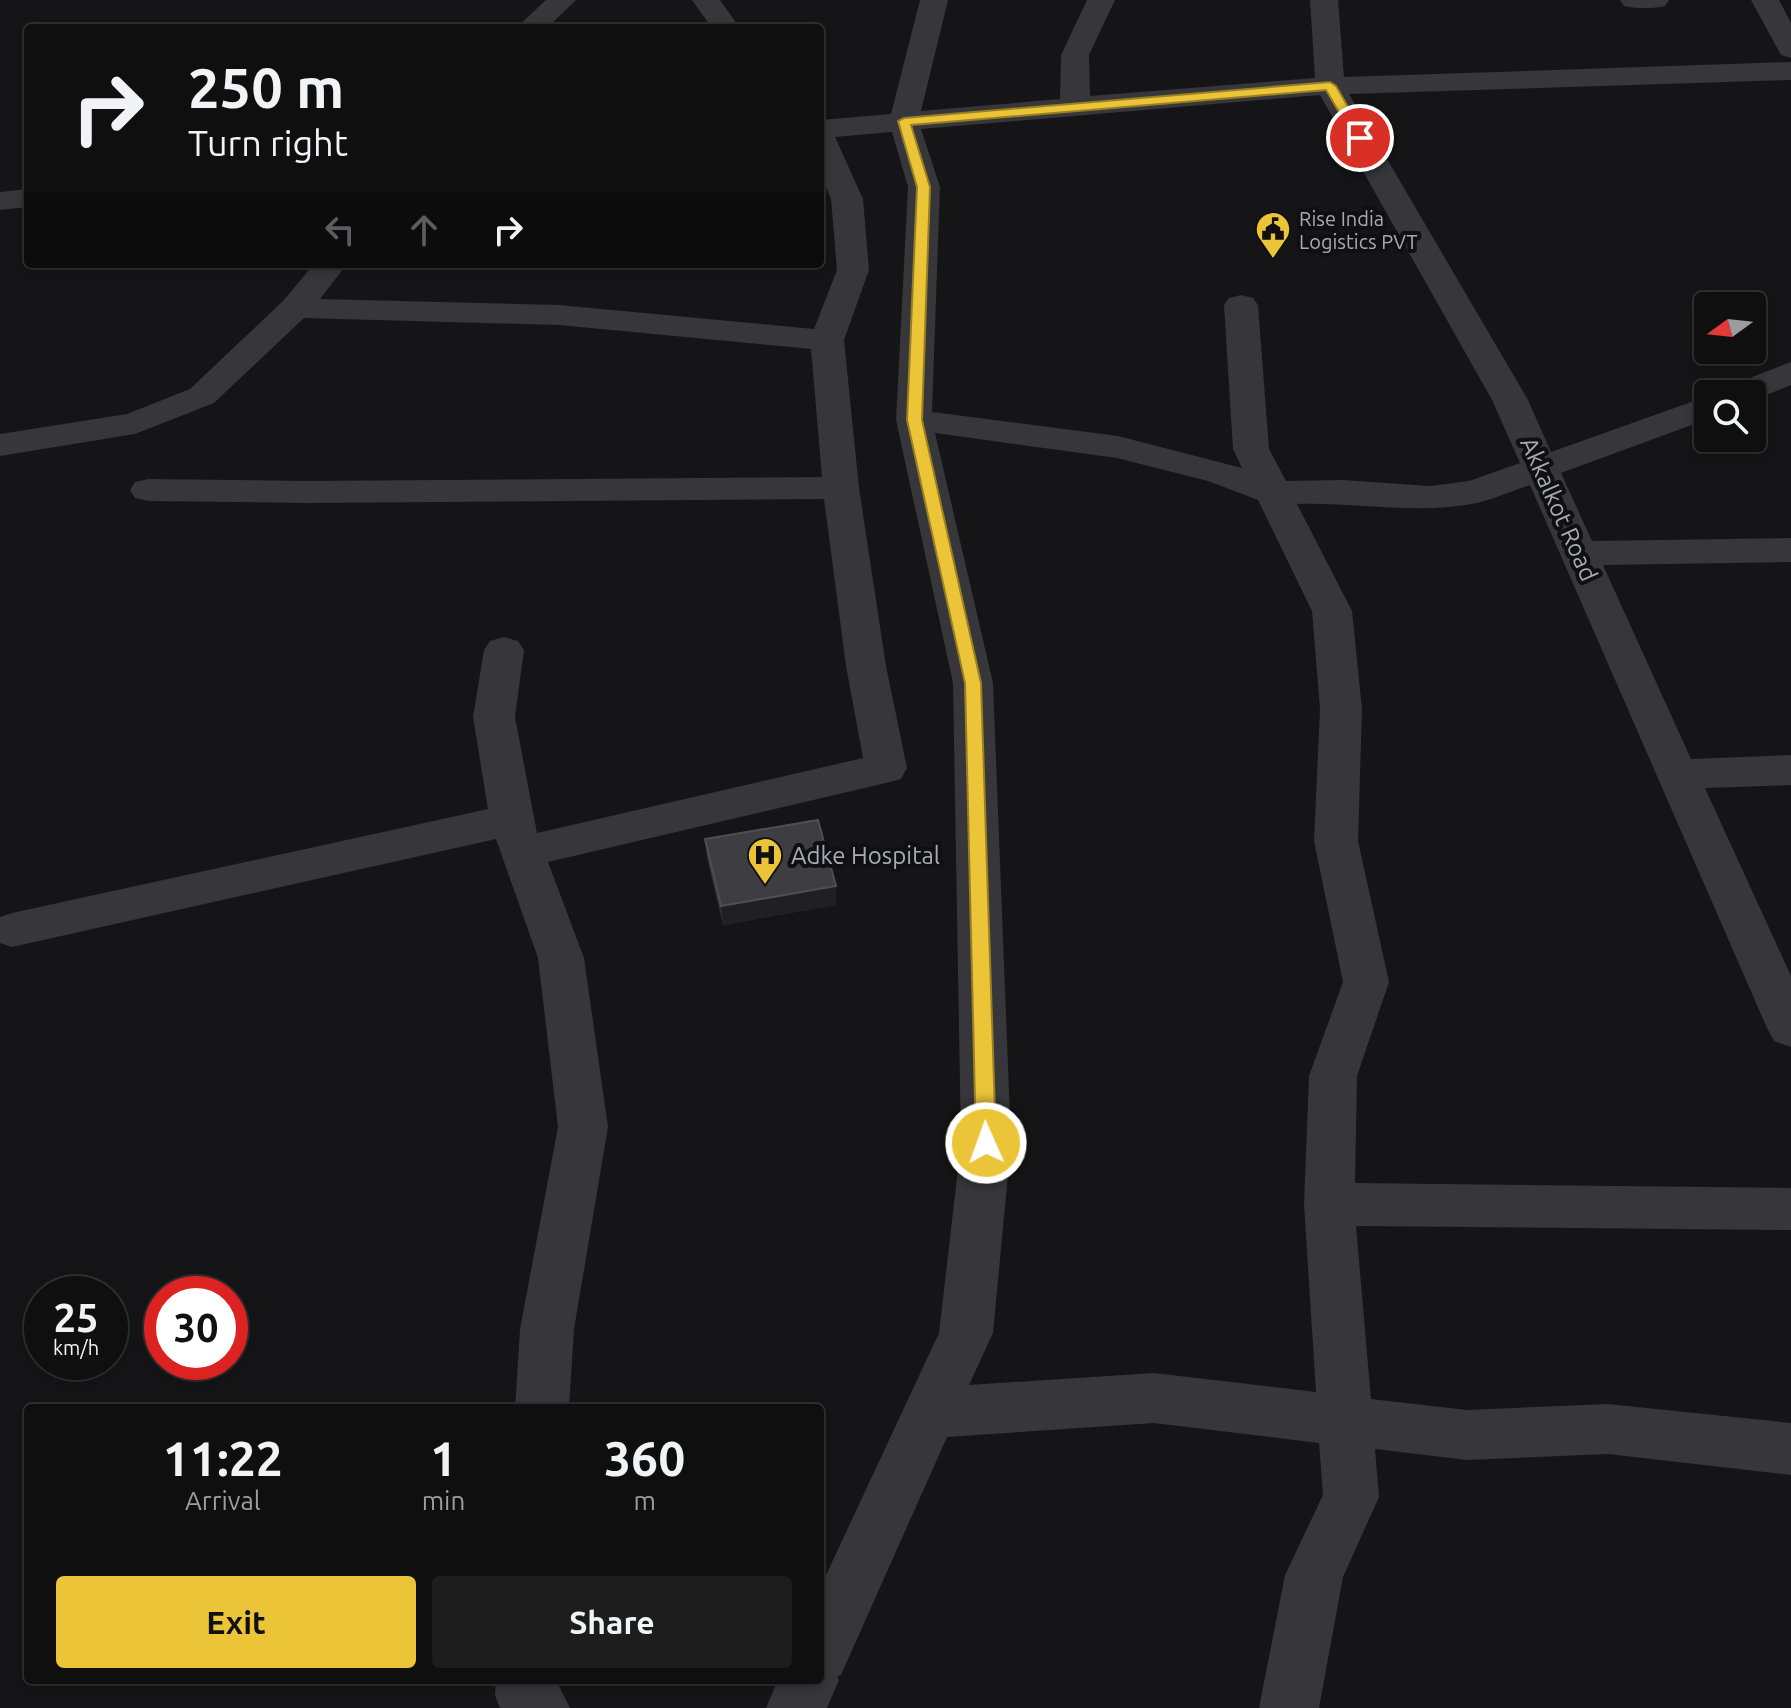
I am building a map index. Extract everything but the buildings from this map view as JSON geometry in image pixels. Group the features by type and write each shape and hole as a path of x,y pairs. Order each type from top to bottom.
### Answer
{"street":[{"path":"535,24 562,0"},
{"path":"706,0 723,24"},
{"path":"824,1645 966,1333 986,1143 973,683 914,420 924,187 904,121 934,0"},
{"path":"1075,106 1075,55 1101,0"},
{"name":"Akkalkot Road","path":"1324,0 1330,86 1510,400 1791,1028"},
{"path":"1634,0 1655,0"},
{"path":"1765,0 1791,49"},
{"path":"824,129 1330,86 1791,71"},
{"path":"12,930 886,768 866,666 841,488 827,340 853,270 847,199 824,145"},
{"path":"0,201 24,198"},
{"path":"0,445 135,423 202,396 295,308 328,268"},
{"path":"1241,305 1251,449 1332,611 1341,709 1336,841 1366,982 1333,1076 1329,1204 1351,1497 1314,1575 1289,1708"},
{"path":"295,308 559,315 827,340"},
{"path":"1766,383 1791,372"},
{"path":"914,420 1118,447 1221,473 1273,493 1343,491 1430,497 1475,492 1694,412"},
{"path":"148,490 322,492 841,488"},
{"path":"1578,553 1791,550"},
{"path":"504,650 494,717 517,836 561,958 583,1127 547,1329 542,1404"},
{"path":"1677,774 1791,770"},
{"path":"1329,1204 1791,1209"},
{"path":"929,1413 1154,1398 1467,1435 1608,1429 1791,1449"},
{"path":"526,1684 525,1695 540,1708"},
{"path":"796,1708 807,1684"}],"place":[{"name":"Rise India Logistics PVT","path":"1273,260"},
{"name":"Adke Hospital","path":"765,886"}],"route":[{"path":"986,1143 973,683 914,420 924,187 904,121 1330,86 1360,138"}]}
